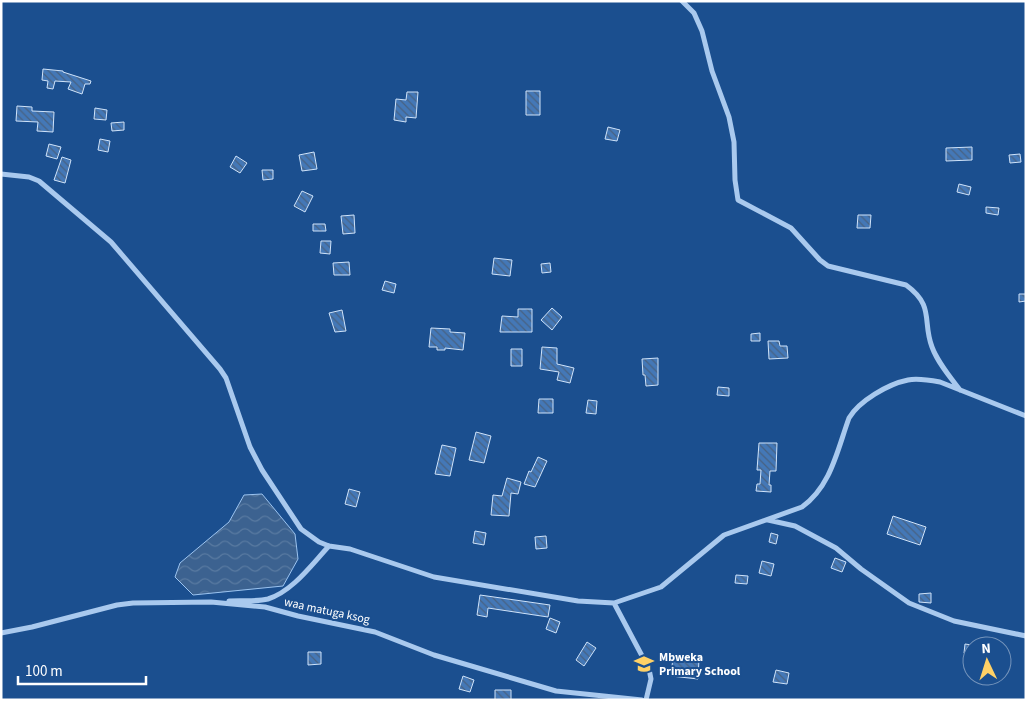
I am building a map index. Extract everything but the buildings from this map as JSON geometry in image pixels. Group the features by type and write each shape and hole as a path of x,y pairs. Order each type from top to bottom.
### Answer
{"street":[{"path":"682,1 694,13 702,31 712,71 729,117 734,142 735,180 738,200 791,228 820,260 828,266 900,283 915,292 924,305 928,318 928,338 933,351 960,390"},
{"path":"1,174 29,177 39,181 111,242 150,286 223,374 250,447 301,529 312,538 329,546 350,548 434,577 578,601 614,603 661,588 724,535 802,508 823,486 829,475 849,418 854,410 868,399 896,383 909,380 940,382 1026,416"},
{"path":"767,520 795,526 836,548 909,603 954,621 1026,636"},
{"path":"211,602 266,599 275,596 295,583 329,546"},
{"name":"waa matuga ksog","path":"1,633 32,627 116,605 153,601 211,602 264,607 375,632 434,656 556,692 642,700"},
{"path":"614,603 649,669 651,679 646,700"}],"water":[{"path":"262,494 295,534 298,559 283,586 193,595 175,577 180,563 229,522 244,495"}],"place":[{"name":"Mbweka Primary School","path":"644,664"}]}
